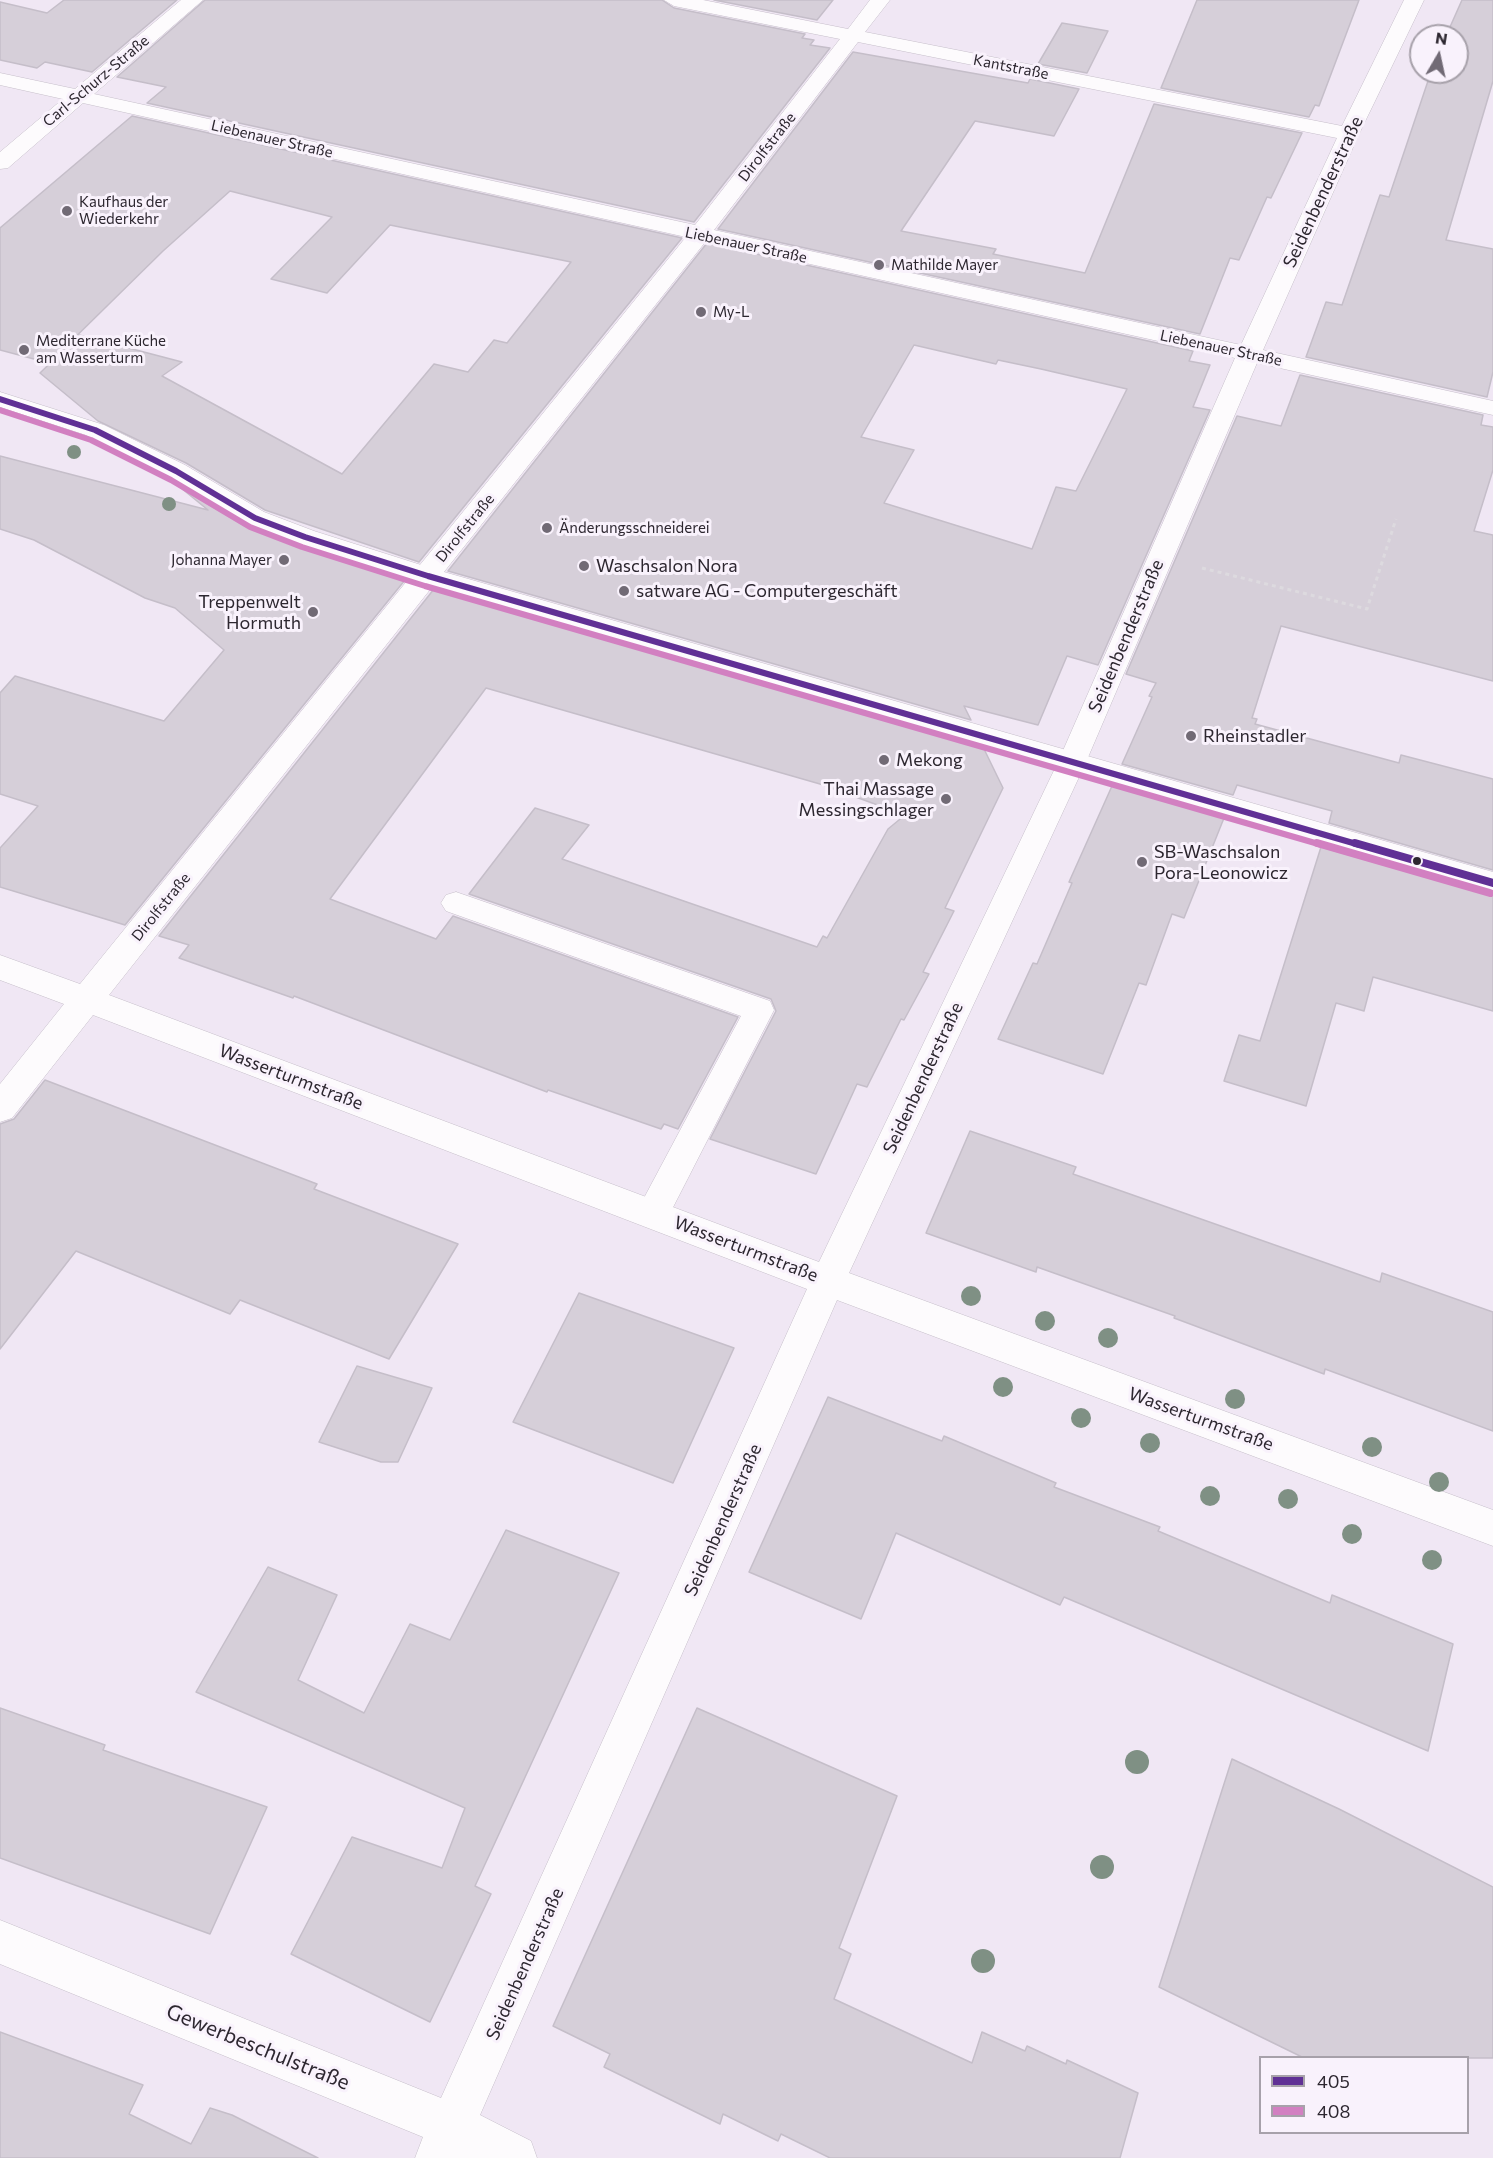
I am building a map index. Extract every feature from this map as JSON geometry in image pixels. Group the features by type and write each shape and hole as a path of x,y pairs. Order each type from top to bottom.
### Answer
{"street":[{"name":"Carl-Schurz-Straße","path":"0,163 193,0"},
{"name":"Kantstraße","path":"674,0 1349,134"},
{"name":"Dirolfstraße","path":"0,1108 699,235 880,0"},
{"name":"Seidenbenderstraße","path":"446,2142 828,1281 1072,762 1249,354 1349,134 1414,0"},
{"name":"Liebenauer Straße","path":"0,79 699,235 1493,408"},
{"path":"0,399 46,412 127,445 255,518 305,537 428,576 1493,883"},
{"name":"Wasserturmstraße","path":"0,968 828,1281 1493,1528"},
{"name":"Gewerbeschulstraße","path":"0,1942 446,2142 514,2158"}],"lane":[{"path":"456,903 759,1010 653,1213"}],"path":[{"path":"1160,557 1367,609 1396,519"}],"building":[{"path":"64,0 177,0 92,72 45,62 37,68 0,60 0,2 47,13"},
{"path":"205,0 662,0 674,8 805,34 802,38 814,40 810,45 830,48 694,222 147,103 166,87 117,77"},
{"path":"714,0 833,0 817,20"},
{"path":"1197,0 1359,0 1319,106 1315,105 1309,117 1161,88"},
{"path":"1462,0 1493,0 1493,81 1446,240 1493,249 1493,372 1487,397 1306,357 1326,302 1342,305 1380,195 1389,197 1427,84 1469,84 1469,24 1451,24"},
{"path":"1062,23 1108,31 1087,73 1038,64"},
{"path":"853,52 1028,83 1030,79 1079,89 1054,136 975,121 901,231 996,249 993,254 1085,273 1154,104 1302,133 1271,198 1267,197 1239,260 1230,258 1200,334 718,229"},
{"path":"132,116 682,238 419,562 265,510 186,463 98,421 40,373 79,335 182,362 162,376 342,474 434,364 468,372 494,340 507,343 571,262 390,225 327,293 271,279 332,217 230,191 163,251 49,363 0,350 0,228"},
{"path":"707,243 1193,351 1189,361 1210,365 1193,407 1210,410 1098,665 1067,656 1038,725 964,706 971,720 448,571","holes":["914,345 996,364 998,360 1127,389 1076,491 1056,487 1032,549 884,503 914,450 861,437"]},
{"path":"1300,375 1483,415 1481,425 1493,427 1493,470 1474,531 1493,535 1493,681 1281,626 1252,718 1257,719 1255,724 1399,763 1401,755 1493,779 1493,870 1329,823 1332,811 1237,785 1233,795 1122,764 1156,683 1126,674 1237,416 1281,426"},
{"path":"0,456 208,510 181,488 245,526 405,580 125,925 0,887 0,848 38,806 0,794 0,693 15,676 164,721 224,650 175,608 145,598 34,540 0,529"},
{"path":"434,589 984,749 1003,788 945,908 954,911 923,972 929,974 904,1020 901,1019 867,1087 857,1084 816,1174 710,1139 776,1011 771,999 469,894 535,808 589,825 562,859 817,947 823,936 827,938 888,829 905,815 820,784 486,688 330,899 436,939 453,916 738,1017 678,1129 664,1124 661,1129 548,1090 547,1092 294,996 293,998 179,958 189,945 159,936"},
{"path":"1112,786 1224,818 1184,918 1172,914 1146,985 1139,983 1103,1074 998,1039 1033,963 1037,964 1072,883 1069,882"},
{"path":"1321,847 1493,896 1493,1011 1373,977 1364,1011 1336,1003 1306,1106 1224,1081 1239,1035 1260,1041"},
{"path":"45,1080 317,1184 314,1189 458,1244 389,1359 240,1300 230,1314 76,1251 0,1349 0,1124 14,1119"},
{"path":"970,1131 1076,1167 1073,1174 1380,1282 1382,1273 1493,1312 1493,1431 1325,1369 1324,1374 1174,1318 1175,1316 1037,1267 1036,1272 926,1233"},
{"path":"579,1293 734,1348 673,1483 513,1422"},
{"path":"357,1366 432,1388 398,1462 381,1462 319,1442"},
{"path":"828,1397 942,1441 944,1436 1056,1483 1054,1487 1160,1527 1158,1531 1330,1603 1332,1595 1453,1644 1428,1751 1064,1597 1060,1605 896,1533 861,1619 749,1572"},
{"path":"506,1530 619,1573 475,1886 491,1894 430,2022 291,1954 352,1837 442,1868 465,1808 196,1692 268,1567 337,1595 298,1680 364,1713 410,1624 450,1640"},
{"path":"0,1708 105,1745 103,1750 267,1807 210,1934 0,1858"},
{"path":"697,1708 897,1796 839,1948 851,1954 834,1999 972,2063 982,2032 1025,2051 1027,2046 1066,2064 1067,2060 1138,2093 1120,2158 830,2158 781,2134 778,2141 723,2114 720,2124 604,2067 610,2054 553,2026"},
{"path":"1232,1759 1339,1809 1493,1887 1493,2058 1300,2056 1159,1987"},
{"path":"0,2032 143,2085 129,2114 191,2144 210,2108 232,2115 318,2158 0,2158"}],"transit line":[{"name":"405","path":"0,399 95,430 176,471 255,518 305,537 428,576 1493,883"},
{"name":"408","path":"0,410 91,440 171,480 250,527 302,547 425,586 1490,893"}],"place":[{"name":"Kaufhaus der Wiederkehr","path":"67,211"},
{"name":"Mathilde Mayer","path":"879,265"},
{"name":"My-L","path":"701,312"},
{"name":"Mediterrane Küche am Wasserturm","path":"24,350"},
{"name":"Änderungsschneiderei","path":"547,528"},
{"name":"Johanna Mayer","path":"284,560"},
{"name":"Waschsalon Nora","path":"584,566"},
{"name":"satware AG - Computergeschäft","path":"624,591"},
{"name":"Treppenwelt Hormuth","path":"313,612"},
{"name":"Rheinstadler","path":"1191,736"},
{"name":"Mekong","path":"884,760"},
{"name":"Thai Massage Messingschlager","path":"946,799"},
{"name":"SB-Waschsalon Pora-Leonowicz","path":"1142,862"}]}
